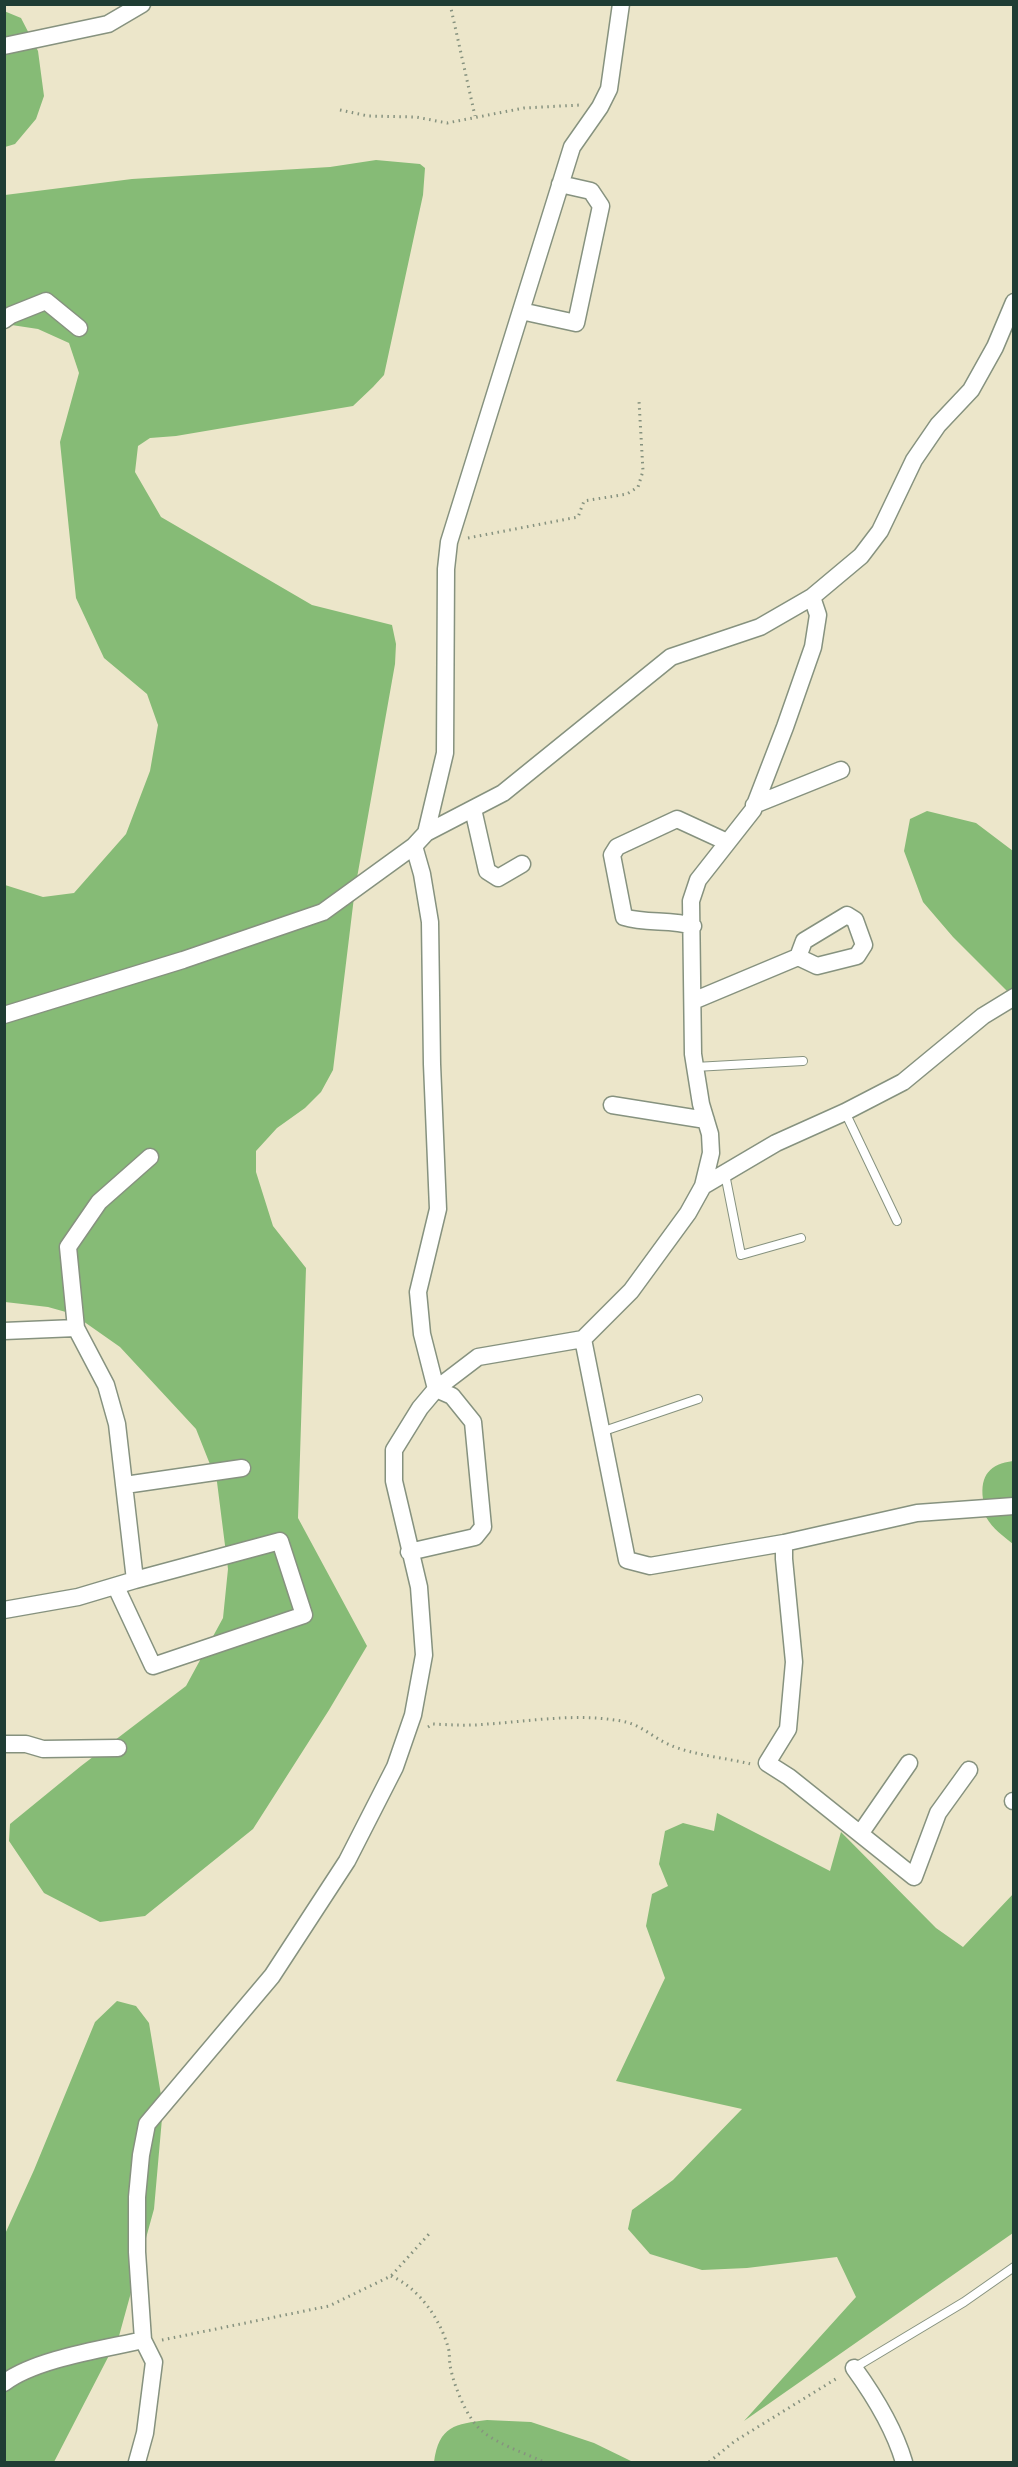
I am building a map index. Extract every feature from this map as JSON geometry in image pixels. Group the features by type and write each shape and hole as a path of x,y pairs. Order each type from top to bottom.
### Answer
{"street":[{"path":"4,46 108,24 142,4"},
{"path":"426,833 445,753 446,569 449,542 572,147 600,107 609,89 621,4"},
{"path":"521,311 576,323 602,206 591,191 560,184"},
{"path":"4,320 46,301 80,328"},
{"path":"4,1015 183,960 323,912 414,846 426,833 503,793 671,657 760,627 812,597 861,556 880,531 914,460 938,425 971,390 995,347 1014,302"},
{"path":"137,2463 145,2433 154,2362 143,2340 137,2252 137,2197 147,2124 272,1976 347,1862 395,1767 413,1715 424,1656 419,1587 394,1481 394,1450 420,1408 436,1389 478,1357 583,1339 631,1291 688,1213 704,1186 711,1153 710,1134 701,1104 693,1054 691,901 698,880 754,805 785,727 813,646 818,615 812,597"},
{"path":"754,805 841,770"},
{"path":"473,809 488,871 498,878 522,864"},
{"path":"693,926 684,923 634,920 624,917 612,855 617,847 677,819 727,842"},
{"path":"414,846 422,874 430,922 432,1064 438,1209 418,1292 422,1334 436,1389"},
{"path":"693,1001 798,957"},
{"path":"704,1186 776,1143 845,1112 903,1082 983,1016 1014,997"},
{"path":"612,1105 706,1120"},
{"path":"135,1580 117,1424 106,1385 76,1328 68,1247 99,1202 150,1157"},
{"path":"4,1331 76,1328"},
{"path":"583,1339 627,1560 650,1566 784,1543 917,1513 1014,1506"},
{"path":"409,1552 475,1537 483,1527 473,1422 452,1396 436,1389"},
{"path":"125,1485 242,1468"},
{"path":"4,1610 78,1597 280,1541 304,1615 153,1666 116,1587"},
{"path":"784,1543 794,1662 788,1729 767,1763 789,1777 914,1877 938,1812 969,1770"},
{"path":"4,1744 26,1744 43,1749 118,1748"},
{"path":"860,1834 909,1763"},
{"path":"4,2383 14,2376 39,2366 143,2340"},
{"path":"854,2368 870,2389 898,2442 904,2463"}],"lane":[{"path":"695,1067 803,1061"},
{"path":"845,1112 897,1221"},
{"path":"724,1174 741,1255 801,1238"},
{"path":"601,1432 698,1400"},
{"path":"854,2368 964,2302 1014,2267"}],"path":[{"path":"450,4 475,116"},
{"path":"340,110 368,116 416,117 447,123 524,108 582,105 600,107"},
{"path":"449,542 578,517 584,501 627,494 638,488 643,471 639,401"},
{"path":"426,1728 433,1724 475,1725 546,1719 596,1718 623,1721 642,1728 669,1745 689,1752 755,1766 767,1763"},
{"path":"143,2340 166,2340 329,2306 391,2276 429,2234"},
{"path":"391,2276 403,2281 424,2301 439,2326 449,2348 450,2367 467,2414 489,2436 544,2463"},
{"path":"709,2463 735,2441 854,2368"}],"green space":[{"path":"4,11 21,18 38,51 44,96 36,119 15,144 5,147"},
{"path":"376,160 420,164 425,168 423,195 384,375 353,406 176,436 150,438 138,446 135,472 161,517 312,605 392,625 396,644 395,664 355,889 333,1070 321,1092 305,1108 277,1128 256,1151 256,1172 273,1226 306,1268 298,1518 367,1646 253,1829 145,1916 100,1922 44,1893 9,1841 10,1824 81,1766 186,1686 223,1618 228,1569 217,1482 196,1429 120,1347 73,1314 48,1307 5,1302 5,885 43,897 74,893 126,834 150,771 158,725 147,694 104,658 76,598 60,442 79,373 69,343 38,329 5,324 5,195 132,179 330,167"},
{"path":"927,811 976,823 1013,851 1013,997 953,937 923,902 904,851 910,819"},
{"path":"1013,1461 1013,1544 995,1529 986,1517 982,1491 988,1472 998,1465"},
{"path":"717,1813 830,1871 841,1832 936,1928 963,1947 1014,1893 1013,2233 744,2421 856,2297 837,2257 747,2268 702,2270 650,2254 628,2229 632,2210 673,2180 742,2109 616,2081 665,1978 646,1926 652,1894 668,1886 659,1864 665,1831 683,1823 714,1831"},
{"path":"117,2001 136,2006 149,2023 163,2107 154,2209 119,2336 54,2462 5,2462 5,2234 95,2022"},
{"path":"487,2420 531,2422 594,2443 633,2462 434,2462 440,2441 450,2429 466,2423"}]}
